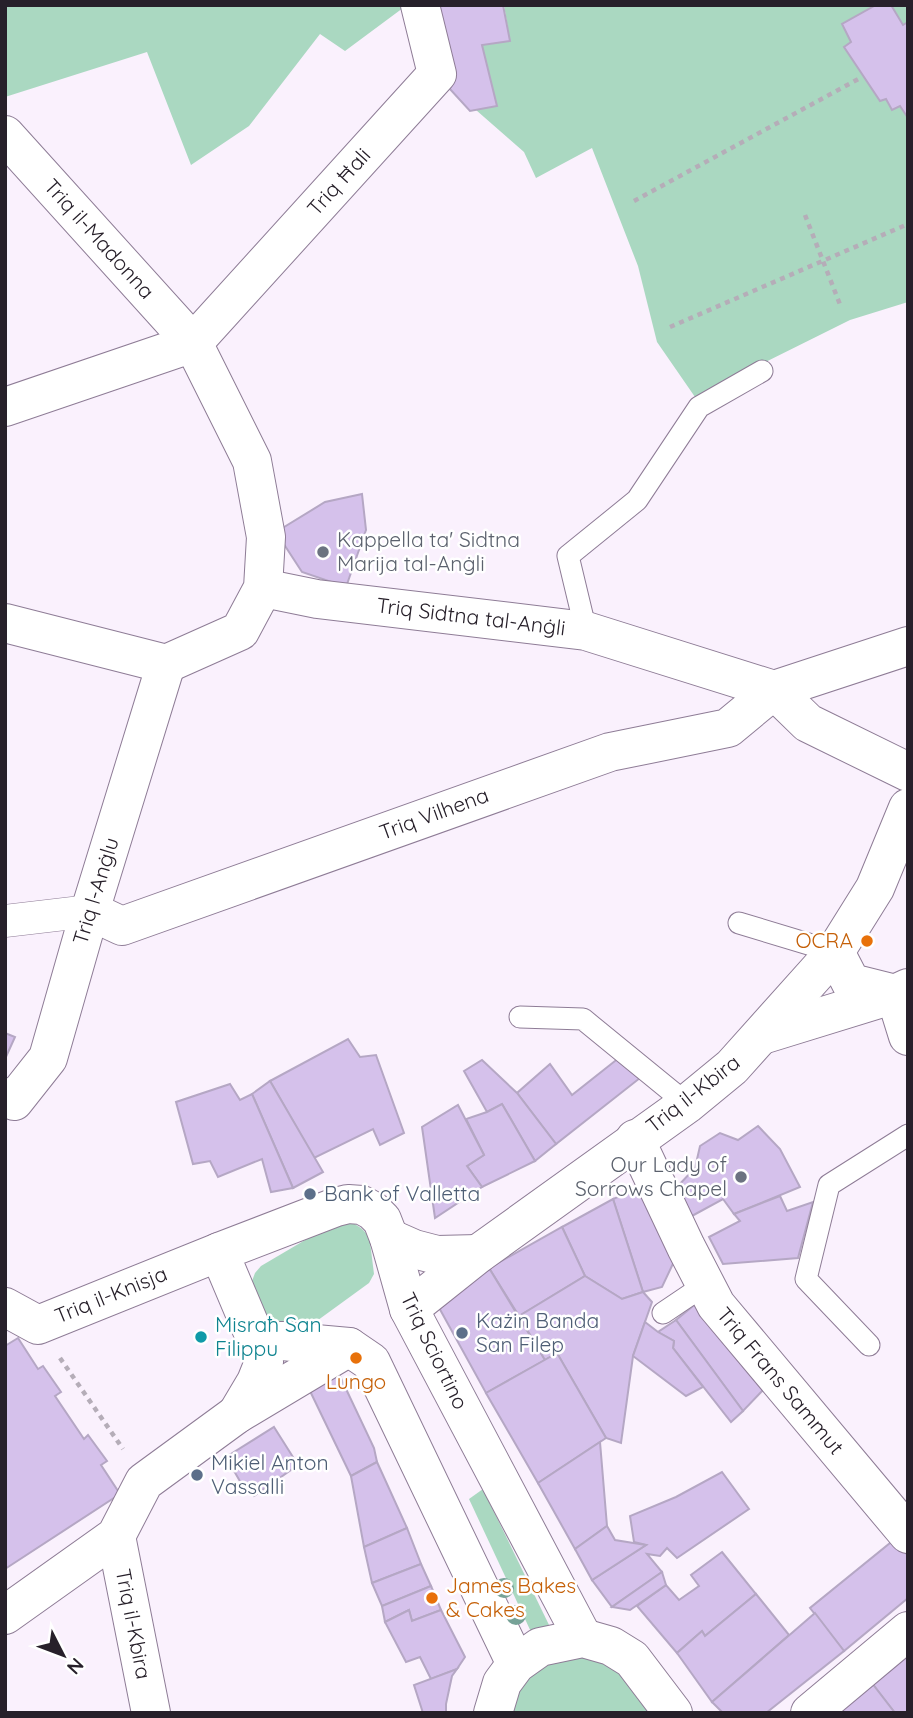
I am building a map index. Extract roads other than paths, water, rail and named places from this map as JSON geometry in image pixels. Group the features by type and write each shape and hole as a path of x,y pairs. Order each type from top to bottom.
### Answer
{"street":[{"name":"Triq Ħali","path":"193,343 437,74 419,5"},
{"name":"Triq il-Madonna","path":"5,135 193,343"},
{"path":"5,407 193,343 253,461 266,537 263,588 240,631 166,664 5,624"},
{"name":"Triq Sidtna tal-Anġli","path":"263,588 317,599 586,631 774,690 808,723 908,772"},
{"path":"774,690 908,646"},
{"name":"Triq l-Anġlu","path":"5,1097 14,1101 48,1058 166,664"},
{"name":"Triq Vilhena","path":"90,911 122,926 610,752 728,728 774,690"},
{"path":"762,1035 835,952 875,888 908,808"},
{"path":"5,921 90,911"},
{"path":"835,952 851,983 902,991 908,1036"},
{"name":"Triq il-Kbira","path":"409,1309 478,1254 687,1104 732,1067 762,1035 902,991"},
{"name":"Triq Frans Sammut","path":"635,1139 716,1305 908,1534"},
{"name":"Triq Sciortino","path":"219,1252 348,1204 362,1205 382,1220 409,1309 583,1638"},
{"path":"389,1238 414,1250 437,1255 478,1254"},
{"path":"219,1252 264,1362 237,1414"},
{"name":"Triq il-Knisja","path":"21,1316 219,1252"},
{"path":"257,1342 282,1341 349,1347 371,1362 516,1664"},
{"path":"5,1615 116,1536 144,1482 237,1414 349,1347"},
{"name":"Triq il-Kbira","path":"116,1536 151,1713"},
{"path":"810,1713 908,1631"},
{"path":"493,1713 502,1682 516,1664 540,1647 583,1638 611,1646 632,1660 673,1713"}],"lane":[{"path":"586,631 568,556 637,500 699,407 762,371"},
{"path":"739,923 835,952"},
{"path":"520,1017 583,1019 687,1104"},
{"path":"869,1345 806,1279 829,1185 908,1135"},
{"path":"663,1313 706,1284"}],"place":[{"name":"Kappella ta' Sidtna Marija tal-Anġli","path":"323,552"},
{"name":"OCRA","path":"867,941"},
{"name":"Our Lady of Sorrows Chapel","path":"741,1177"},
{"name":"Bank of Valletta","path":"310,1194"},
{"name":"Każin Banda San Filep","path":"462,1333"},
{"name":"Misraħ San Filippu","path":"201,1337"},
{"name":"Lungo","path":"356,1358"},
{"name":"Mikiel Anton Vassalli","path":"197,1475"},
{"name":"James Bakes & Cakes","path":"432,1598"}]}
